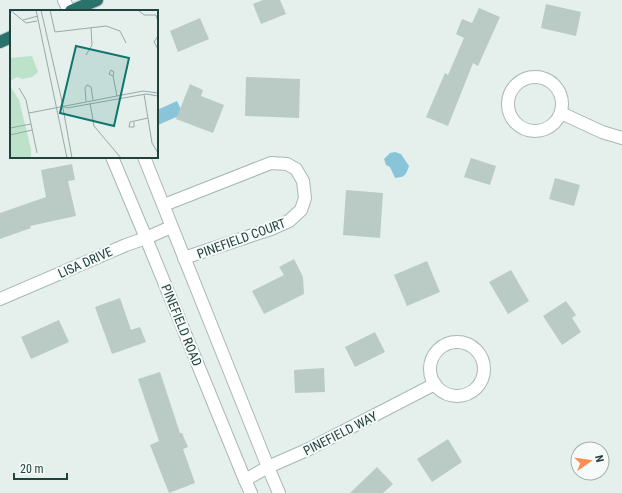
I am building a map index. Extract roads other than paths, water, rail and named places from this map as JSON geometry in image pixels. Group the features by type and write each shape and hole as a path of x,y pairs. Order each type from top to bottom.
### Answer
{"highway":[{"path":"72,10 97,0"},
{"path":"0,42 10,37"}],"street":[{"path":"64,0 69,10"},
{"path":"536,76 544,78 552,82 558,88 562,96 561,113 551,126 543,130 535,132 526,130 513,120 509,112 509,95 513,88 527,78 536,76"},
{"path":"561,113 602,132 622,138"},
{"name":"PINEFIELD ROAD","path":"112,158 251,493"},
{"name":"PINEFIELD ROAD","path":"144,158 279,493"},
{"name":"PINEFIELD COURT","path":"164,205 271,163 287,164 296,169 303,181 305,198 301,210 289,220 270,229 184,258"},
{"name":"LISA DRIVE","path":"0,299 126,244 146,238 172,227"},
{"path":"458,342 467,343 480,354 484,362 485,370 483,379 479,386 472,392 465,396 456,397 440,391 435,384 431,376 430,368 436,352 442,346 458,342"},
{"name":"PINEFIELD WAY","path":"245,480 268,467 309,449 435,384"}],"water":[{"path":"177,101 183,114 158,125 158,110"},
{"path":"395,152 401,154 409,166 405,175 395,178 390,167 386,165 384,159 390,153"}]}
